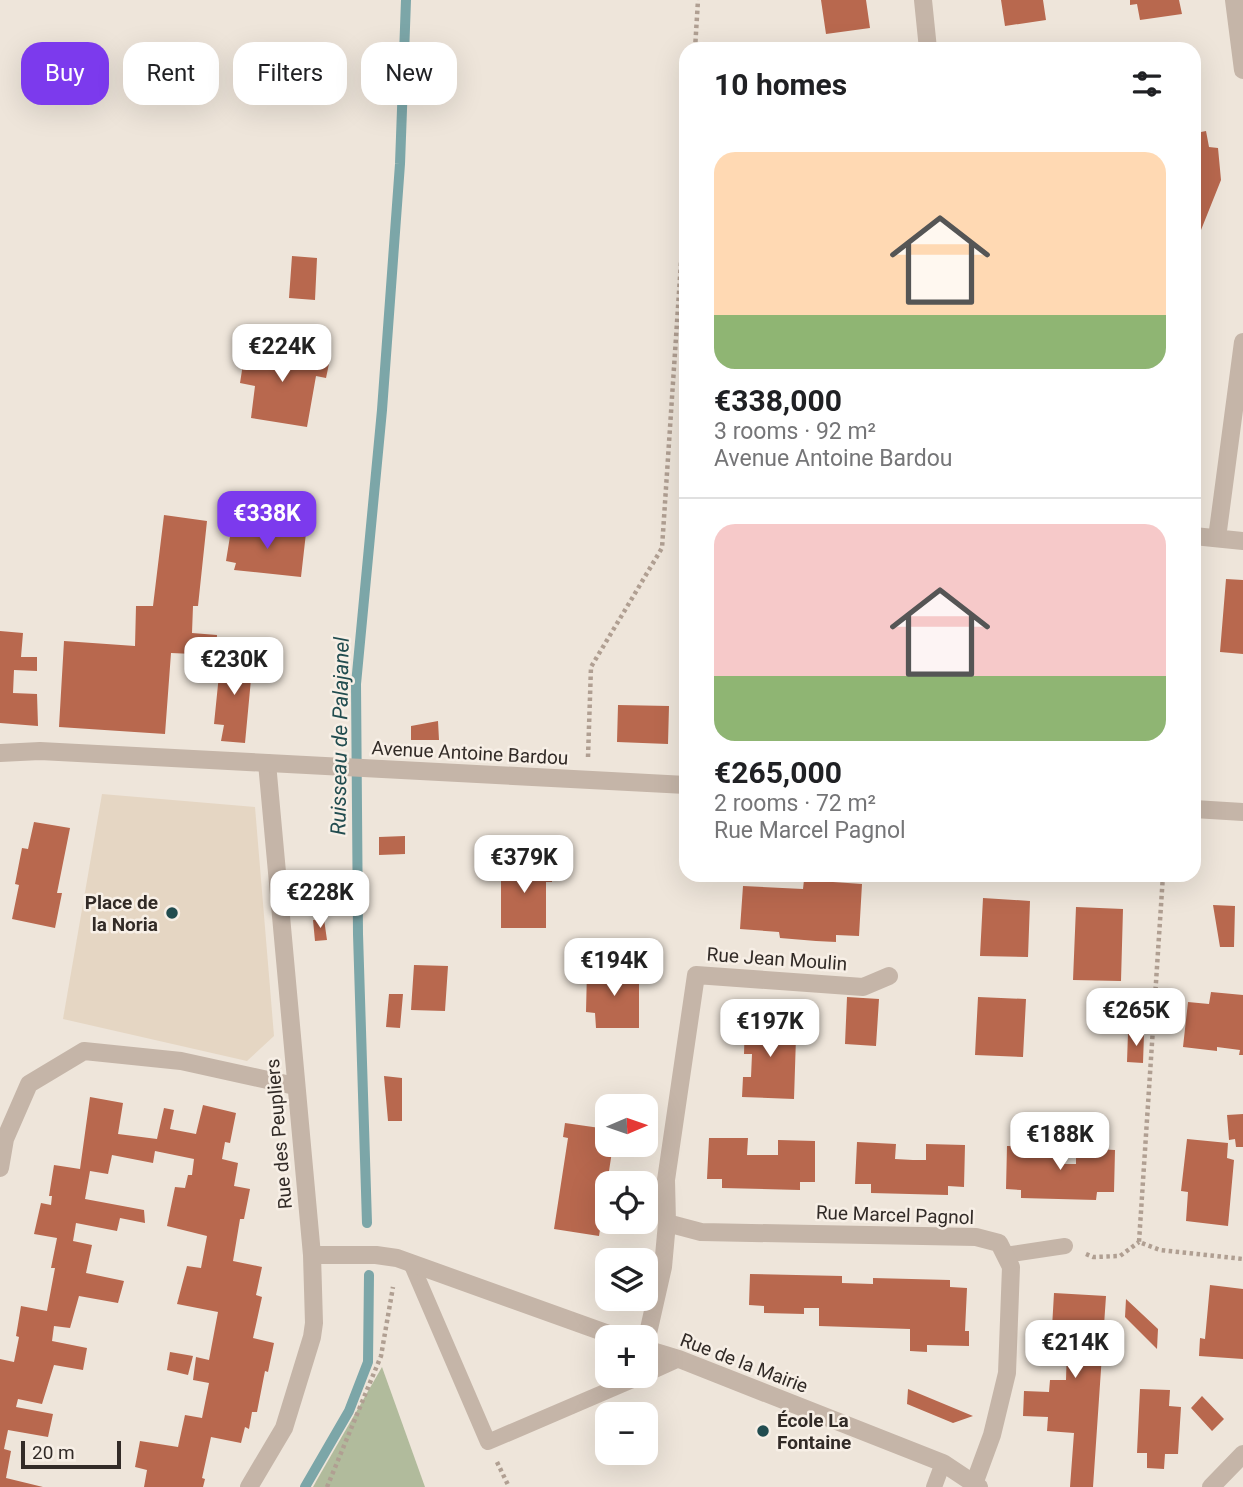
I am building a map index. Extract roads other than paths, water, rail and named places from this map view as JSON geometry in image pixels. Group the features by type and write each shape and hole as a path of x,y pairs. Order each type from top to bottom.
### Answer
{"street":[{"path":"923,0 927,42"},
{"path":"1234,0 1243,70"},
{"path":"1217,538 1243,342"},
{"path":"1201,537 1243,541"},
{"name":"Avenue Antoine Bardou","path":"0,753 40,751 679,785"},
{"name":"Rue des Peupliers","path":"249,1487 284,1428 314,1323 312,1255 267,763"},
{"path":"1201,809 1243,812"},
{"name":"Rue Jean Moulin","path":"650,1325 663,1267 667,1223 666,1180 696,975 863,987 889,976"},
{"path":"0,1168 5,1139 29,1084 83,1051 181,1061 295,1086"},
{"name":"Rue Marcel Pagnol","path":"667,1223 701,1232 976,1237 999,1244 1005,1255"},
{"path":"312,1255 376,1255 404,1261 595,1329"},
{"path":"976,1485 1007,1373 1011,1267 1005,1255"},
{"name":"Rue de la Mairie","path":"658,1353 943,1462 976,1485"},
{"path":"1211,1487 1243,1454"}],"lane":[{"path":"1005,1255 1065,1246"},
{"path":"404,1261 488,1443 614,1388"},
{"path":"658,1369 679,1359"},
{"path":"934,1487 943,1462"}],"waterway":[{"name":"Ruisseau de Palajanel","path":"367,1223 358,934 356,684 382,410 400,164 406,0"},
{"name":"Ruisseau de Palajanel","path":"305,1487 349,1411 368,1362 369,1275"}],"place":[{"name":"Place de la Noria","path":"172,913"},
{"name":"École La Fontaine","path":"763,1431"}]}
